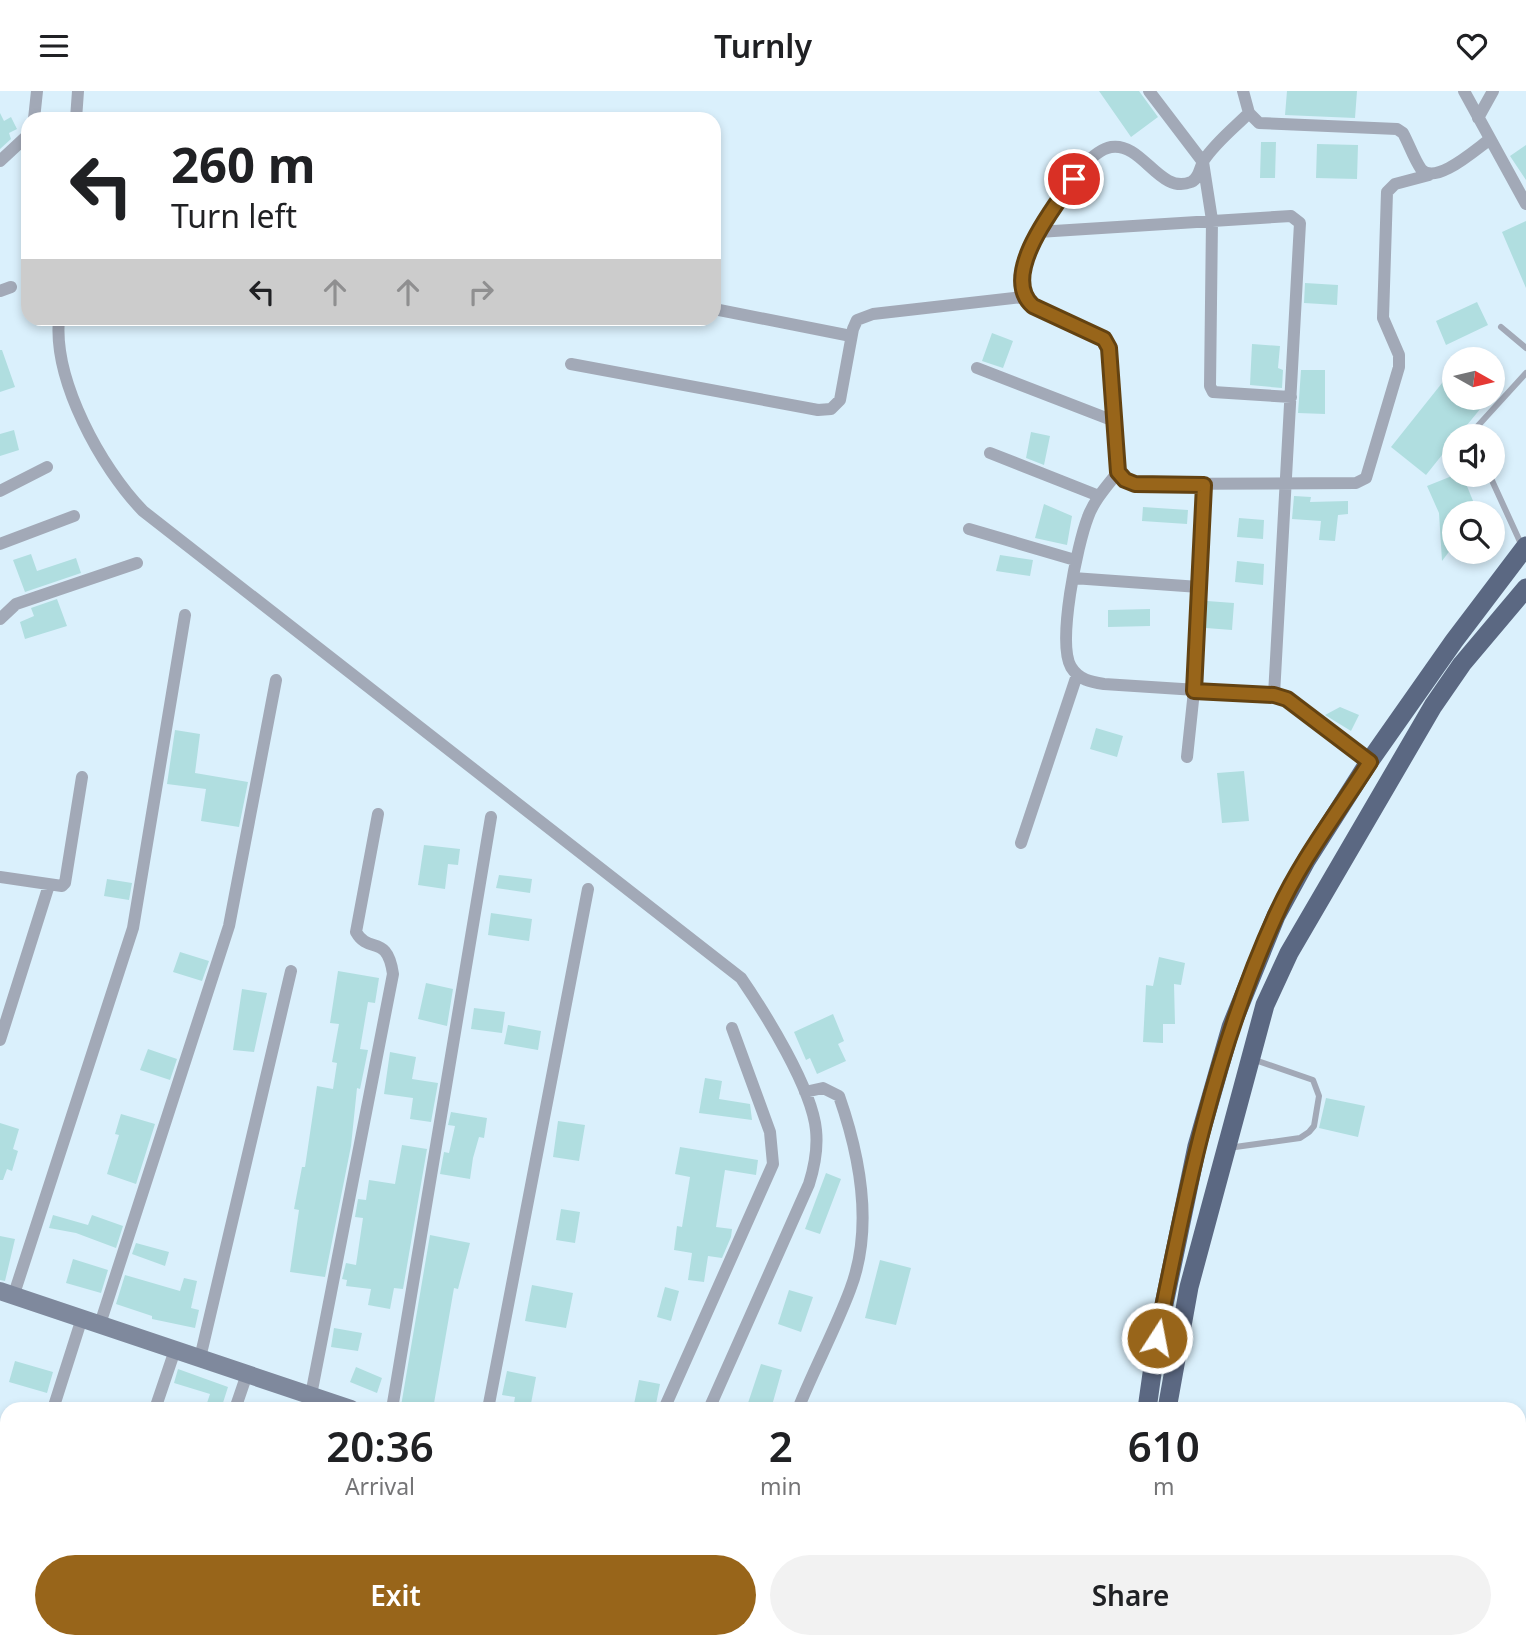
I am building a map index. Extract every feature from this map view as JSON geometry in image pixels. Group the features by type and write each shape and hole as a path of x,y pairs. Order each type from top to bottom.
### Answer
{"highway":[{"path":"1148,1402 1160,1324 1197,1146 1231,1027 1276,916 1306,861 1370,762 1525,547"},
{"path":"1168,1402 1189,1287 1265,1005 1289,953 1433,706 1462,664 1525,591"},
{"path":"1244,997 1265,1005"}],"main road":[{"path":"7,1292 331,1402"}],"street":[{"path":"35,112 37,91"},
{"path":"76,112 78,91"},
{"path":"1149,91 1203,162 1212,220 1210,386 1217,394 1291,397"},
{"path":"1242,91 1249,113 1259,123 1397,129 1403,133 1422,170 1429,174"},
{"path":"1464,91 1526,204"},
{"path":"1478,118 1493,91"},
{"path":"1249,113 1203,162 1197,178 1181,184 1170,182 1130,149 1112,147 1098,151 1086,162 1038,232 1023,275 1023,297 1033,306 1104,339 1109,348 1118,472 1125,480 1135,484 1356,483 1366,478 1371,471 1399,367 1399,355 1383,318 1387,192 1395,184 1429,174 1439,174 1489,140"},
{"path":"0,161 21,142"},
{"path":"1038,232 1291,216 1300,223 1274,695"},
{"path":"570,364 818,411 831,409 841,400 851,336 857,320 873,314 1023,297"},
{"path":"721,310 851,336"},
{"path":"58,326 56,343 76,407 123,491 143,511 741,978 805,1092 816,1128 816,1159 809,1184 712,1402"},
{"path":"977,367 1114,421"},
{"path":"990,453 1099,496"},
{"path":"0,491 47,467"},
{"path":"1118,472 1099,496 1088,517 1075,561 1065,647 1070,666 1077,675 1088,682 1104,684 1274,695 1305,711 1370,762"},
{"path":"1187,758 1194,691 1204,485"},
{"path":"0,544 74,516"},
{"path":"969,529 1075,561"},
{"path":"0,619 16,604 137,563"},
{"path":"1073,578 1199,587"},
{"path":"7,1292 133,928 185,615"},
{"path":"1020,843 1077,675"},
{"path":"100,1325 229,926 276,680"},
{"path":"0,877 62,887 67,878 82,777"},
{"path":"311,1395 393,974 390,957 384,949 360,939 356,932 378,814"},
{"path":"393,1402 491,817"},
{"path":"0,1040 49,885"},
{"path":"489,1402 589,889"},
{"path":"200,1358 291,971"},
{"path":"667,1402 773,1164 770,1132 732,1028"},
{"path":"801,1402 851,1289 862,1237 860,1177 851,1128 839,1096 823,1087 805,1092"},
{"path":"55,1402 82,1318"},
{"path":"157,1402 175,1350"},
{"path":"237,1402 247,1374"}],"lane":[{"path":"1501,327 1526,348"},
{"path":"1480,424 1526,373"},
{"path":"1495,487 1525,547"},
{"path":"1226,1149 1300,1138 1314,1126 1319,1096 1313,1080 1251,1058"}],"building":[{"path":"1099,91 1139,91 1158,117 1131,137"},
{"path":"1287,91 1357,91 1355,118 1285,115"},
{"path":"0,113 4,121 11,117 17,129 9,133 11,139 0,149"},
{"path":"1261,142 1276,142 1275,178 1260,178"},
{"path":"1317,144 1358,145 1357,179 1316,178"},
{"path":"1526,145 1526,180 1510,156"},
{"path":"1526,221 1526,288 1502,232"},
{"path":"1305,283 1338,285 1337,305 1304,303"},
{"path":"1477,302 1488,325 1446,345 1436,321"},
{"path":"992,333 1013,341 1003,368 982,361"},
{"path":"1252,344 1280,346 1278,368 1283,370 1282,388 1250,385"},
{"path":"0,350 15,387 0,392"},
{"path":"1301,370 1325,370 1325,414 1298,413"},
{"path":"1442,383 1442,410 1479,410 1468,424 1442,424 1442,455 1426,475 1391,447"},
{"path":"14,430 19,450 0,456 0,434"},
{"path":"1031,432 1050,436 1044,465 1026,458"},
{"path":"1442,480 1442,487 1467,487 1473,501 1442,501 1442,561 1439,513 1427,486"},
{"path":"1294,496 1311,497 1310,502 1348,501 1348,514 1338,515 1335,541 1319,540 1321,521 1292,519"},
{"path":"1044,504 1072,516 1067,545 1035,538"},
{"path":"1143,507 1188,510 1187,524 1142,521"},
{"path":"1239,518 1264,520 1263,539 1237,537"},
{"path":"31,554 37,571 76,558 81,573 25,592 13,560"},
{"path":"1000,555 1033,560 1030,576 996,571"},
{"path":"1237,561 1264,564 1263,585 1235,582"},
{"path":"57,599 67,626 25,639 20,622 34,616 31,608"},
{"path":"1207,601 1234,603 1232,630 1206,628"},
{"path":"1150,609 1150,626 1108,627 1108,610"},
{"path":"1340,707 1359,715 1351,731 1325,715"},
{"path":"1096,728 1123,736 1117,757 1090,749"},
{"path":"175,730 200,734 195,773 248,782 239,827 201,821 206,789 167,784"},
{"path":"1244,771 1249,821 1222,823 1217,773"},
{"path":"424,845 460,849 458,865 448,864 445,889 418,885"},
{"path":"499,875 532,879 530,893 496,888"},
{"path":"107,879 132,883 129,900 104,896"},
{"path":"491,913 532,919 529,941 488,935"},
{"path":"180,952 209,961 202,981 173,972"},
{"path":"1159,957 1185,963 1181,985 1174,984 1175,1024 1163,1024 1163,1043 1143,1042 1146,985 1153,986"},
{"path":"338,971 379,978 375,1003 368,1002 360,1049 368,1050 360,1089 357,1088 351,1146 325,1277 290,1272 299,1210 294,1209 302,1167 305,1167 317,1086 333,1089 337,1063 332,1062 339,1024 330,1023"},
{"path":"426,983 453,989 447,1026 418,1019"},
{"path":"242,989 267,993 254,1052 233,1050"},
{"path":"474,1008 505,1012 502,1033 471,1029"},
{"path":"833,1014 844,1041 838,1044 846,1061 817,1074 810,1058 806,1060 794,1032"},
{"path":"508,1025 541,1031 538,1050 504,1044"},
{"path":"148,1049 177,1059 170,1080 140,1070"},
{"path":"390,1052 416,1057 412,1079 438,1083 431,1122 410,1119 413,1098 384,1094"},
{"path":"705,1078 722,1081 719,1099 750,1104 752,1120 699,1113"},
{"path":"1326,1098 1365,1106 1358,1137 1319,1128"},
{"path":"451,1112 487,1118 484,1138 479,1137 473,1158 470,1179 440,1174 444,1152 449,1153 455,1126 448,1125"},
{"path":"121,1114 155,1124 136,1184 107,1174 119,1135 115,1134"},
{"path":"558,1121 585,1125 579,1161 553,1157"},
{"path":"0,1123 19,1129 13,1149 18,1151 12,1171 7,1169 3,1180 0,1180"},
{"path":"402,1145 427,1149 403,1289 394,1288 390,1309 368,1305 371,1289 346,1286 347,1280 342,1279 346,1263 356,1265 363,1218 355,1217 358,1199 366,1200 369,1180 395,1184"},
{"path":"680,1147 758,1160 756,1175 725,1170 716,1227 732,1229 731,1237 722,1258 708,1256 704,1282 688,1280 692,1253 674,1250 677,1226 682,1227 690,1177 675,1174"},
{"path":"826,1173 841,1179 820,1234 805,1229"},
{"path":"561,1209 580,1212 575,1243 556,1240"},
{"path":"53,1215 88,1225 92,1215 123,1226 116,1248 76,1233 49,1228"},
{"path":"430,1235 470,1243 458,1289 454,1288 434,1402 402,1402"},
{"path":"0,1236 15,1239 5,1281 0,1280"},
{"path":"136,1243 169,1252 165,1266 132,1254"},
{"path":"73,1259 108,1270 101,1293 66,1283"},
{"path":"880,1260 911,1268 896,1325 865,1318"},
{"path":"125,1275 180,1291 184,1278 197,1281 191,1308 199,1310 195,1328 152,1319 152,1316 116,1304"},
{"path":"532,1285 573,1293 566,1328 525,1321"},
{"path":"665,1287 679,1291 671,1321 657,1317"},
{"path":"789,1290 813,1297 801,1332 778,1324"},
{"path":"334,1328 362,1333 358,1351 331,1347"},
{"path":"15,1361 53,1372 47,1393 9,1382"},
{"path":"761,1364 782,1370 773,1402 748,1402"},
{"path":"356,1367 382,1378 377,1393 350,1382"},
{"path":"178,1369 228,1387 223,1402 207,1402 210,1394 174,1383"},
{"path":"507,1371 536,1377 531,1402 514,1402 515,1397 502,1395"},
{"path":"639,1380 660,1384 656,1402 634,1402"}],"route":[{"path":"1074,179 1038,232 1023,275 1023,297 1033,306 1104,339 1109,348 1118,472 1125,480 1135,484 1204,485 1194,691 1274,695 1287,699 1370,762 1306,861 1276,916 1231,1027 1197,1146 1157,1338"}]}
